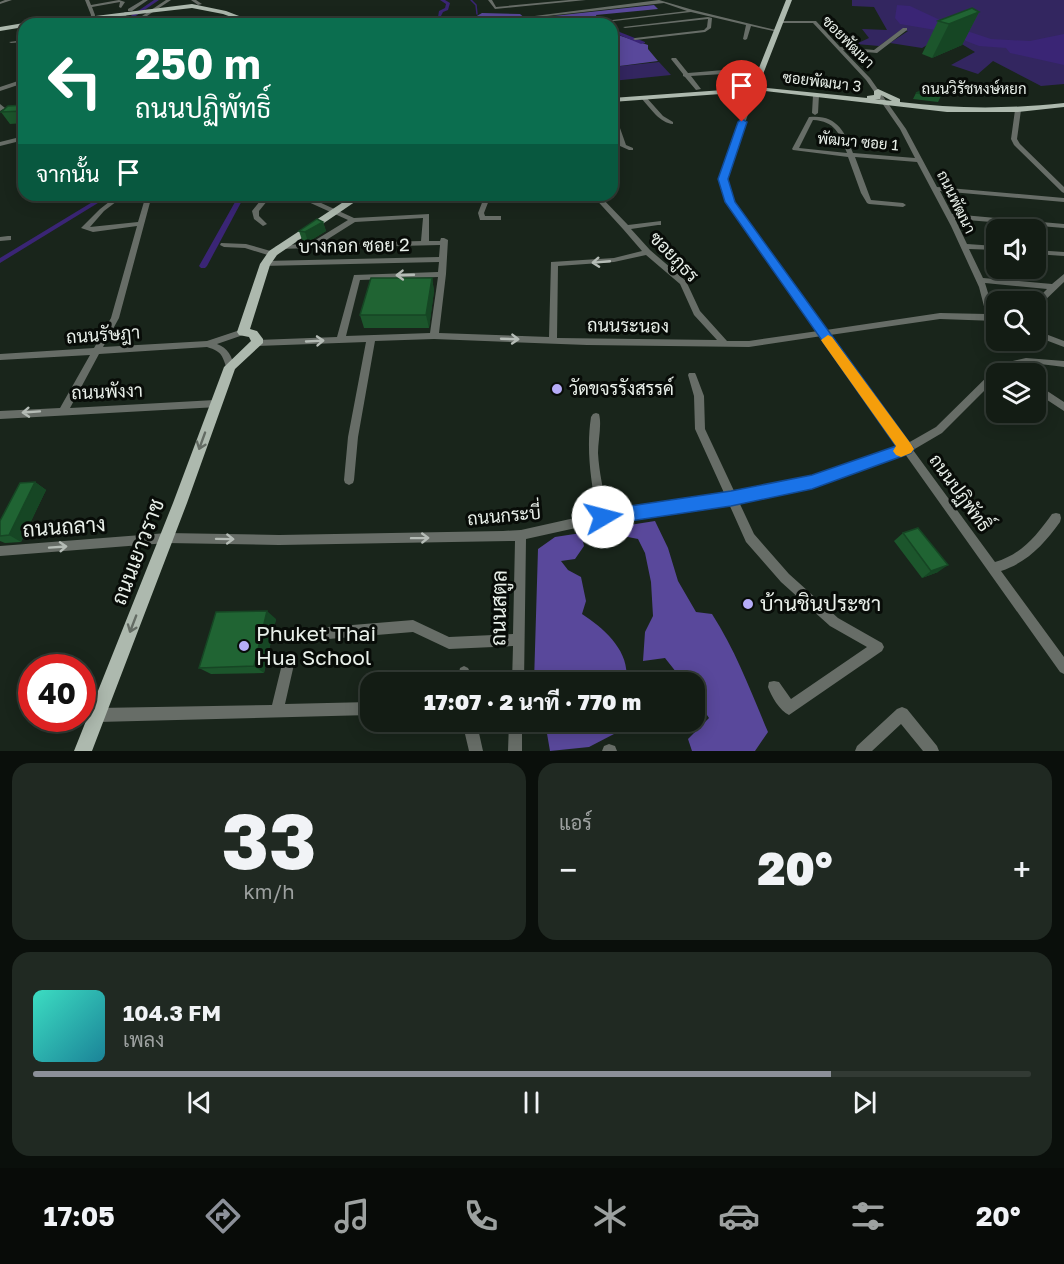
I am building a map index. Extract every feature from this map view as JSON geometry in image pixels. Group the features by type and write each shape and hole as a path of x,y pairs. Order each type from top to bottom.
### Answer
{"main road":[{"path":"618,99 753,86 759,77 789,0"},
{"path":"80,18 120,10 200,4 230,10 252,18"},
{"path":"152,8 199,6 240,18"},
{"path":"0,29 18,26"},
{"name":"ซอยพัฒนา 3","path":"753,86 871,100"},
{"name":"ซอยพัฒนา 3","path":"753,86 871,100 886,105"},
{"path":"618,98 698,89 735,89 748,97 749,104"},
{"path":"871,100 877,97 878,91 899,103"},
{"path":"871,100 886,105"},
{"name":"ถนนวิรัชหงษ์หยก","path":"886,105 899,103 968,106 1064,100"},
{"name":"ถนนวิรัชหงษ์หยก","path":"899,103 956,110 1018,110 1064,105"},
{"path":"230,367 257,343 253,334 243,332 272,255 346,201"},
{"name":"ถนนเยาวราช","path":"82,751 98,715 230,367"}],"street":[{"path":"0,3 10,0"},
{"path":"87,0 93,16"},
{"path":"121,18 146,0"},
{"path":"140,18 152,8 169,0"},
{"path":"193,0 200,4"},
{"path":"490,0 495,8 584,0"},
{"path":"578,0 587,10"},
{"path":"90,6 121,1 123,2 120,10"},
{"path":"529,17 662,1 711,17 778,30"},
{"path":"618,20 692,11"},
{"path":"625,27 711,17"},
{"path":"635,39 705,31 709,28 711,17"},
{"name":"ซอยพัฒนา","path":"781,22 814,22 878,91 886,105"},
{"path":"745,39 749,24"},
{"path":"839,48 875,52 905,29"},
{"path":"11,42 18,41"},
{"path":"674,59 698,89"},
{"path":"685,75 724,72 753,86"},
{"path":"0,89 18,83"},
{"name":"ถนนปฏิพัทธิ์","path":"753,86 749,104 729,157 723,185 730,202 1064,668"},
{"path":"815,113 816,95"},
{"path":"644,98 661,117 671,123"},
{"name":"ถนนพัฒนา","path":"886,105 936,189 986,295"},
{"path":"1018,110 1014,139 1017,145 1064,190"},
{"path":"0,114 10,112"},
{"name":"พัฒนา ซอย 1","path":"850,154 836,125 831,121 815,118 810,120 795,149 850,154 920,160"},
{"path":"618,131 623,146 631,149"},
{"path":"0,144 18,140"},
{"path":"850,154 869,202 903,205"},
{"path":"936,189 1064,200"},
{"path":"114,201 85,228 93,230 140,224"},
{"path":"64,410 115,318 147,201"},
{"path":"263,224 256,217 255,212 264,201"},
{"path":"313,201 352,220"},
{"path":"486,201 481,213 482,218 499,218"},
{"name":"ซอยภูธร","path":"601,201 646,252 683,283 697,313 724,343"},
{"path":"310,246 352,220 426,216 425,243"},
{"path":"950,216 1064,226"},
{"path":"626,227 658,223"},
{"path":"224,245 246,246 272,255 310,246 444,241 434,336"},
{"path":"963,246 986,247"},
{"path":"553,341 555,264 614,260 646,252"},
{"path":"1046,253 1064,254"},
{"name":"บางกอก ซอย 2","path":"272,255 443,259"},
{"path":"341,339 357,277 442,274"},
{"path":"1046,295 1064,277"},
{"path":"980,280 1054,287"},
{"name":"ถนนระนอง","path":"257,343 434,336 553,341 749,344 940,316 986,318"},
{"name":"ถนนรัษฎา","path":"0,357 207,344 243,332"},
{"path":"1046,337 1064,344"},
{"path":"349,480 353,437 371,338"},
{"path":"207,344 223,349 229,357 230,367"},
{"path":"1011,363 1036,360 1064,364"},
{"path":"692,375 699,396 700,429 750,538 785,578 834,622 878,647 789,708 774,687"},
{"name":"ถนนกระบี่","path":"166,538 279,540 521,535 603,517 731,499 812,482 906,449 939,430 986,383"},
{"path":"1046,394 1064,406"},
{"name":"ถนนพังงา","path":"0,415 215,404"},
{"path":"596,417 592,434 595,474 603,517"},
{"path":"992,568 1005,566 1020,557 1038,541 1056,518"},
{"name":"ถนนสตูล","path":"518,672 521,535"},
{"name":"ถนนถลาง","path":"0,551 166,538"},
{"path":"316,634 413,626 449,643 519,640"},
{"path":"277,711 289,660"},
{"path":"98,715 360,709"},
{"path":"862,751 902,714 932,751"},
{"path":"472,732 476,751"},
{"path":"515,751 516,732"}],"shaded area":[{"path":"852,0 1064,0 1064,84 1041,86 993,61 978,74 951,65 975,52 955,40 941,37 922,48 890,43 908,31 901,30 879,46 856,44 869,38 862,29 887,30 874,7 852,6"},
{"path":"654,5 658,9 596,15 597,18 535,18"},
{"path":"897,5 910,6 955,27 991,39 1030,41 1064,34 1064,65 1010,53 1006,48 979,46 966,41 959,34 900,24 895,18"},
{"path":"482,13 520,14 525,18 475,18"},
{"path":"618,35 648,45 648,49 658,61 618,66"},
{"path":"659,62 671,75 618,80 618,66"},
{"path":"655,521 668,548 678,581 696,612 712,614 736,657 768,732 755,751 692,751 688,739 695,732 705,732 705,722 709,718 705,712 705,672 676,672 665,658 643,661 645,632 653,616 651,582 645,553 638,539 618,535 617,527"},
{"path":"581,533 584,546 575,559 561,561 568,570 581,577 586,601 582,614 614,642 624,661 626,672 534,672 538,549 555,537"},
{"path":"547,732 614,732 589,747 550,751"}],"building":[{"path":"972,8 979,12 949,24 938,21"},
{"path":"929,88 937,89 941,96 916,93"},
{"path":"18,105 18,111 1,112 8,106"},
{"path":"317,219 323,222 305,232 299,231"},
{"path":"371,278 432,278 426,315 360,315"},
{"path":"35,482 9,535 0,536 0,521 20,483"},
{"path":"918,528 948,565 931,571 903,533"},
{"name":"Phuket Thai Hua School","path":"267,611 254,666 199,668 216,612"}],"waterway":[{"path":"130,18 157,0"},
{"path":"442,0 448,3 447,9 441,11 439,16 443,18"},
{"path":"471,0 476,5 477,14"},
{"path":"618,33 643,43"},
{"path":"0,261 98,201"},
{"path":"203,266 239,201"}],"slow traffic":[{"path":"828,340 906,449 901,451"}],"place":[{"name":"วัดขจรรังสรรค์","path":"557,389"},
{"name":"บ้านชินประชา","path":"748,604"},
{"name":"Phuket Thai Hua School","path":"244,646"}],"route":[{"path":"603,517 731,499 812,482 906,449 730,202 723,179 742,122"}]}
